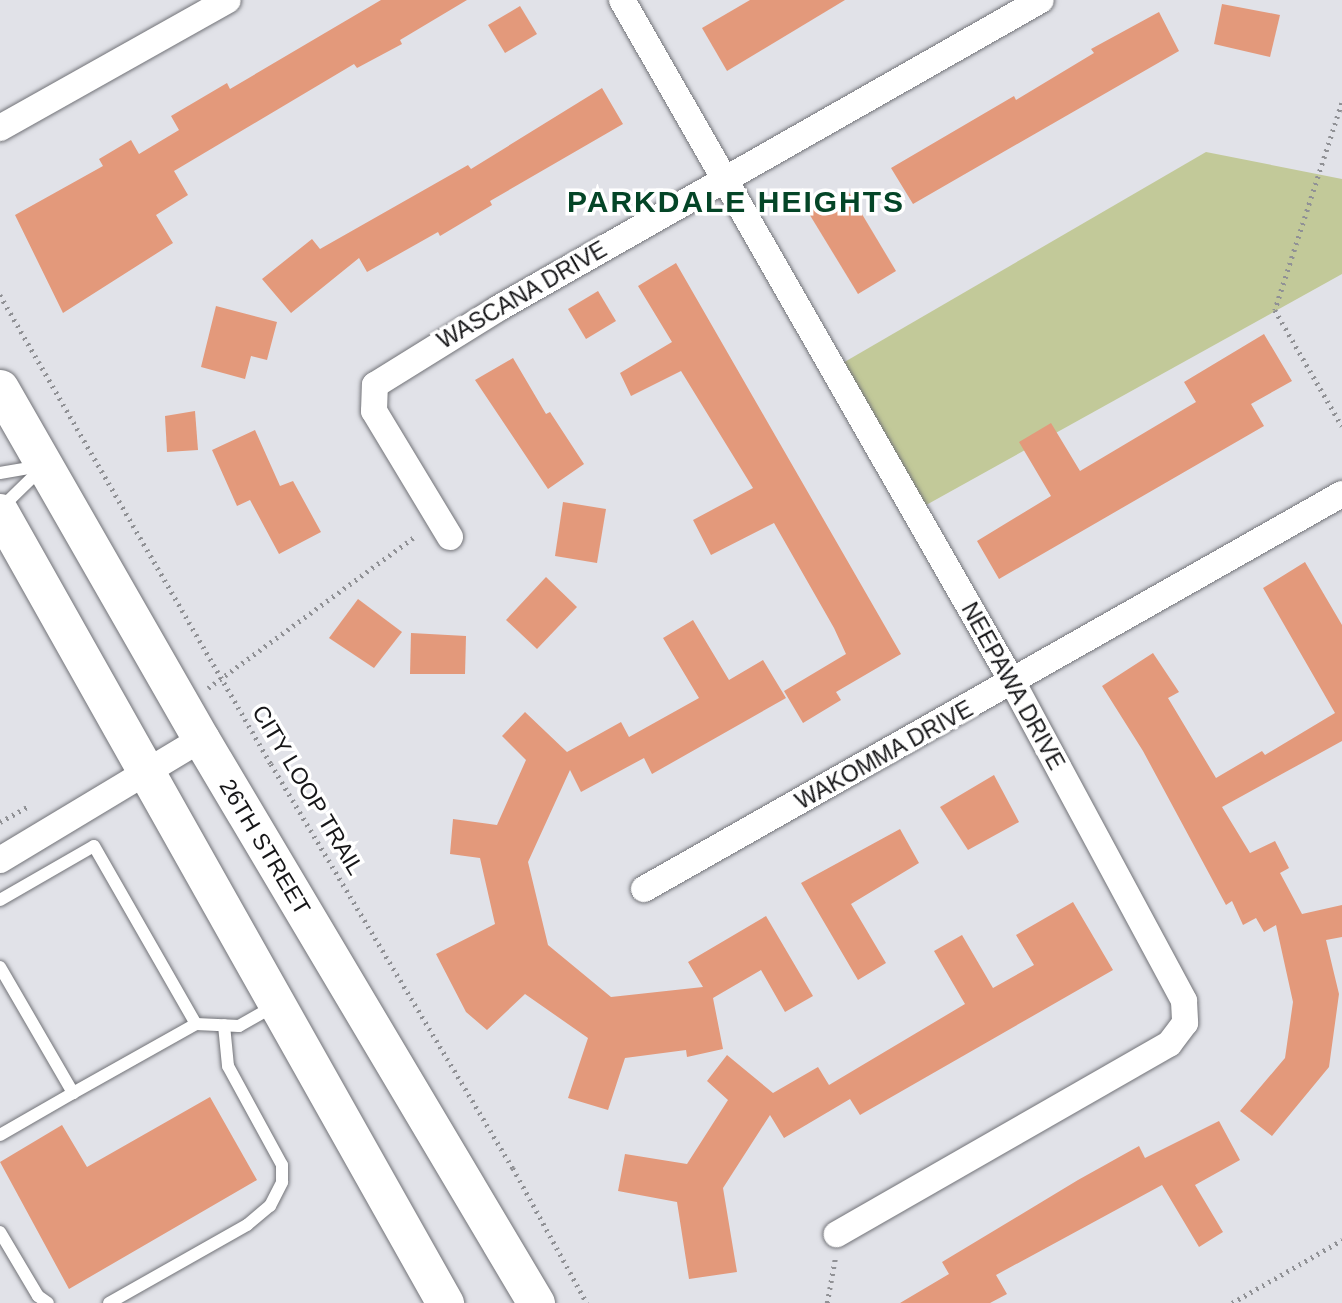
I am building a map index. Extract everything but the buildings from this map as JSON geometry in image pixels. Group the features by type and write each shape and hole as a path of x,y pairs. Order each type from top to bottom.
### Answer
{"street":[{"path":"0,128 228,0"},
{"name":"NEEPAWA DRIVE","path":"622,0 722,179 1013,683 1184,1001 1185,1023 1169,1044 837,1234"},
{"name":"WASCANA DRIVE","path":"445,528 374,411 375,385 722,179 1041,0"},
{"name":"26TH STREET","path":"0,388 201,740 536,1303"},
{"name":"WAKOMMA DRIVE","path":"644,889 1013,683 1342,494"},
{"path":"0,511 148,771 274,1006 445,1303"},
{"path":"0,860 201,740"}],"lane":[{"path":"0,473 45,466"},
{"path":"0,511 45,466"},
{"path":"0,900 94,846 196,1024"},
{"path":"0,967 73,1093"},
{"path":"0,1135 196,1024 239,1026 274,1006"},
{"path":"109,1303 247,1225 270,1206 282,1182 282,1165 228,1066 224,1025"},
{"path":"0,1232 38,1296 48,1303"}],"path":[{"path":"1342,103 1324,167 1275,310 1342,426"},
{"name":"CITY LOOP TRAIL","path":"0,295 222,678 513,1168 587,1303"},
{"path":"222,678 445,528"},
{"path":"827,1303 837,1234"},
{"path":"1232,1303 1342,1240"}],"green space":[{"path":"1206,152 1342,179 1342,274 910,514 829,371"}],"district":[{"name":"PARKDALE HEIGHTS","path":"736,202"}]}
